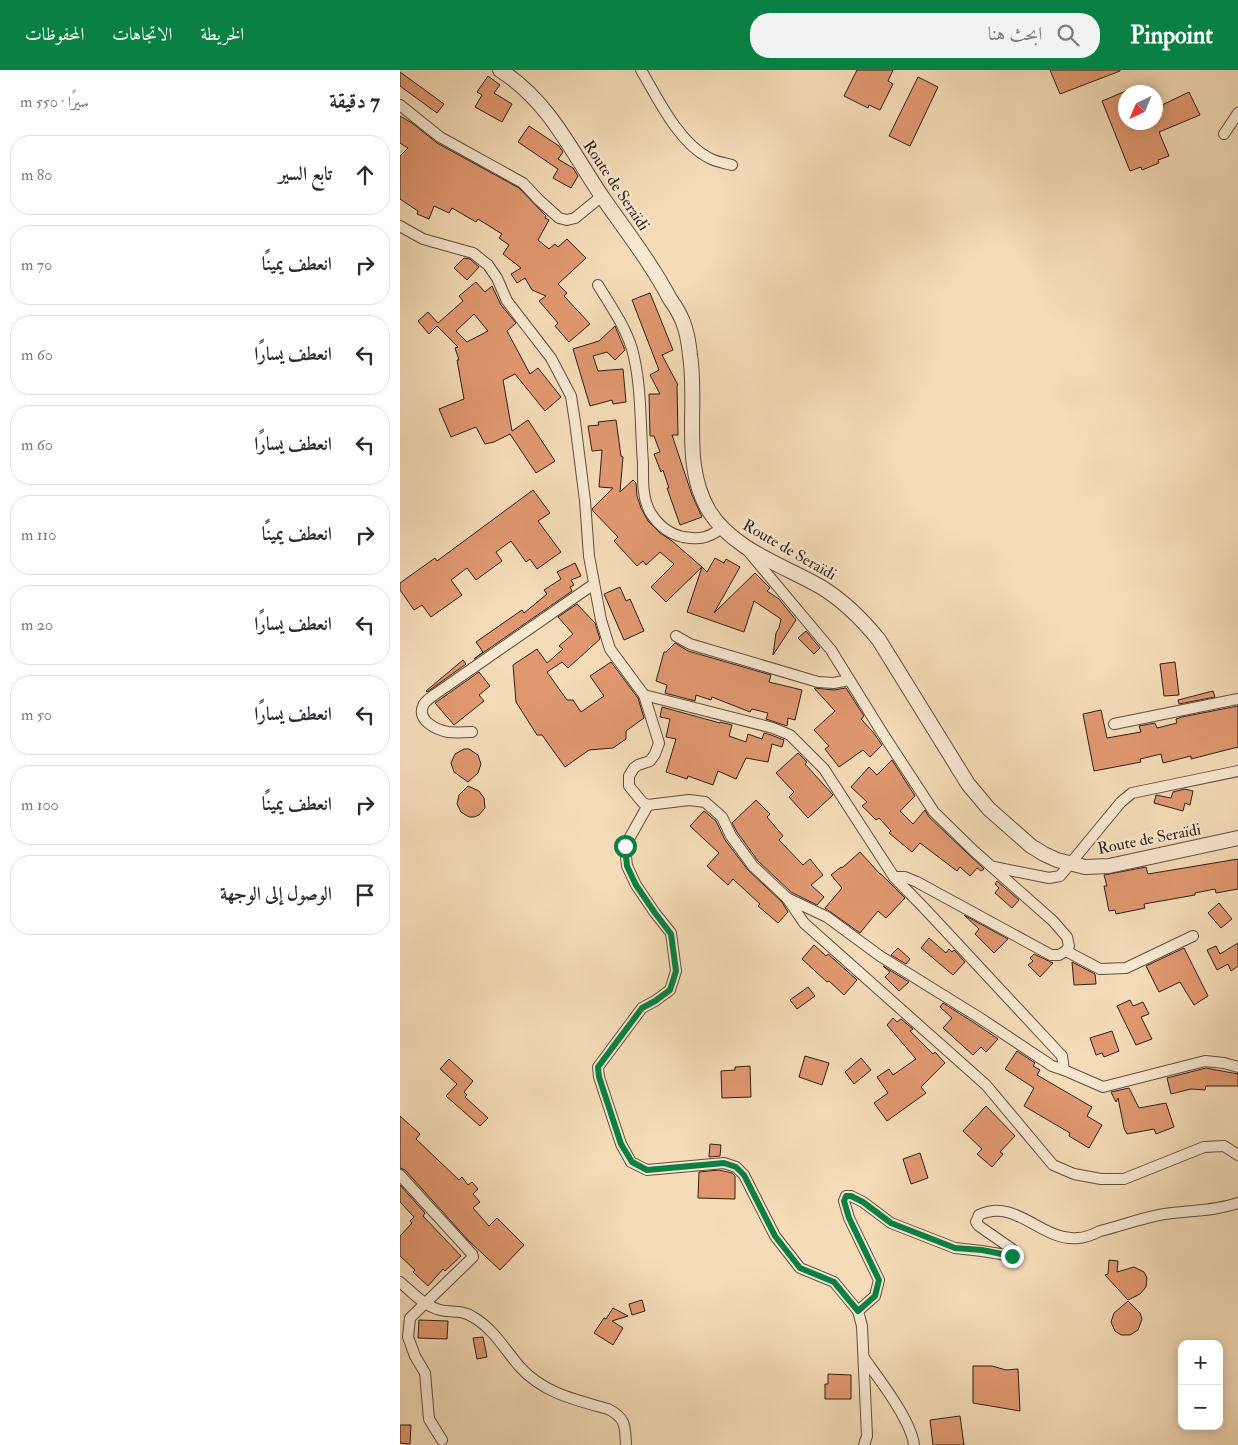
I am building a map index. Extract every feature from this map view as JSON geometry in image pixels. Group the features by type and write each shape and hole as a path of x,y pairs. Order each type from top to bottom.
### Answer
{"street":[{"name":"Route de Seraïdi","path":"500,70 517,81 550,116 602,196 661,281 683,322 690,357 695,475 700,494 707,506 722,528 742,545 821,587 854,611 879,640 959,771 978,797 1031,846 1051,857 1085,867 1109,866 1238,838"},
{"path":"641,70 674,124 696,150 710,159 732,165"},
{"path":"400,105 440,137 523,183 538,200 559,218 567,220 575,218 602,196"},
{"path":"1224,134 1238,112"},
{"path":"400,226 423,239 473,253 488,265 497,278 506,301 536,337 555,365 571,396 576,422 585,501 589,556 601,620 610,649 644,695 659,743 652,759 647,763 636,766 629,776 629,786 643,803 648,805 689,800 705,802 722,817 731,836 753,866 787,898 804,923 986,1085 1053,1165 1074,1174 1101,1179 1124,1179 1204,1147 1224,1146 1238,1155"},
{"path":"598,284 620,322 632,349 638,382 643,489 650,511 660,526 676,535 694,539 709,536 722,528"},
{"path":"742,545 832,650 849,680 934,812 1053,921 1068,937 1069,946 1059,956 1051,955 917,882 905,877 894,876"},
{"path":"472,732 450,732 436,729 425,721 422,713 423,705 434,695 594,584"},
{"path":"676,636 690,644 818,682 834,683 849,680"},
{"path":"644,695 773,728 790,735 824,770 894,876 1062,1056 1064,1070"},
{"path":"1114,724 1238,698"},
{"path":"993,867 1055,878 1064,873 1121,802 1132,793 1238,771"},
{"path":"648,805 625,846 627,866 636,885 671,934 676,971 670,990 642,1008 598,1067 599,1077 621,1144 632,1162 647,1170 724,1163 736,1167 744,1175 775,1236 800,1268 834,1282 858,1311 862,1326 864,1356 867,1436 864,1445"},
{"path":"787,898 827,917 880,956 980,1018 1052,1066 1103,1087 1205,1061 1238,1067"},
{"path":"1066,951 1100,969 1126,968 1193,936"},
{"path":"400,1175 473,1257 410,1318 408,1337 415,1356 425,1373 429,1420 442,1440"},
{"path":"858,1311 875,1296 879,1280 849,1218 844,1201 846,1196 851,1196 863,1202 891,1223 955,1248 982,1250 1012,1256 1015,1252 1012,1249 979,1226 976,1222 978,1216 987,1211 1008,1211 1059,1236 1078,1238 1160,1215 1224,1208 1238,1203"},
{"path":"400,1282 425,1303 441,1310 458,1311 473,1317 487,1328 508,1350 519,1367 536,1382 561,1396 615,1412 622,1419 625,1426 626,1445"},
{"path":"864,1356 896,1404 914,1438 914,1445"}],"building":[{"path":"857,70 893,70 888,81 893,84 880,110 869,105 868,108 844,96"},
{"path":"1050,70 1120,70 1120,71 1060,94"},
{"path":"400,72 444,104 437,113 400,86"},
{"path":"488,76 500,85 494,93 512,104 502,122 475,107 482,95 477,92"},
{"path":"918,77 938,87 910,146 889,136"},
{"path":"1189,92 1200,115 1159,132 1169,156 1158,160 1159,163 1142,170 1141,167 1130,171 1102,101 1118,94 1118,130 1163,130 1163,105"},
{"path":"400,116 437,143 519,188 546,216 545,218 549,220 538,240 549,249 555,244 558,247 567,239 586,258 558,284 567,293 564,296 590,324 569,342 555,326 558,323 539,301 546,296 532,290 525,278 517,283 511,274 521,268 503,254 509,245 499,238 502,234 478,219 476,222 452,208 449,213 434,206 429,219 417,214 418,211 400,199 400,156 408,148 400,143"},
{"path":"529,126 559,146 563,152 558,159 573,168 578,176 571,188 553,178 558,169 518,142"},
{"path":"464,258 470,259 479,267 467,280 454,268"},
{"path":"476,282 485,292 492,286 501,305 516,323 507,331 530,374 538,368 561,397 545,411 515,374 503,380 512,431 528,420 555,461 536,473 510,434 485,444 476,427 451,437 439,409 464,399 457,360 459,360 455,348 458,347 437,326 429,334 418,321 428,312 438,323 463,301 459,296","holes":["474,314 488,331 467,342 456,331"]},
{"path":"650,293 673,350 662,355 678,385 678,435 672,435 692,495 702,517 680,525 663,470 661,472 654,454 660,452 654,436 650,436 649,394 660,394 650,375 659,370 632,300"},
{"path":"615,326 625,350 615,360 607,352 593,356 598,371 623,369 626,402 613,404 612,400 590,406 573,349 599,341"},
{"path":"616,420 621,456 623,457 620,492 633,480 636,483 637,496 641,508 648,521 702,567 666,602 651,587 674,564 660,552 646,565 643,561 637,566 614,541 618,537 592,509 613,488 599,487 602,450 592,451 588,426 599,425 598,422"},
{"path":"533,490 550,513 538,521 561,552 537,569 530,559 526,562 511,541 496,552 502,561 476,580 467,568 451,580 462,595 431,617 422,605 414,610 400,590 400,583 435,558 437,561"},
{"path":"715,558 724,563 726,559 740,567 714,613 755,573 770,588 767,591 779,599 796,620 773,655 776,633 781,619 754,601 744,632 687,612 702,567 707,572"},
{"path":"575,563 581,576 571,580 574,585 570,587 572,591 474,659 483,652 476,642 522,610 524,613 547,594 544,590 561,579 557,572"},
{"path":"620,587 626,601 630,599 644,631 624,640 604,594"},
{"path":"577,604 595,623 600,639 568,668 562,662 547,672 567,700 573,700 581,712 604,696 590,676 611,662 638,698 644,718 626,731 626,739 613,748 589,750 565,767 542,735 537,735 516,702 513,665 537,649 547,663 563,649 559,646 573,634 558,617"},
{"path":"806,631 820,648 814,654 798,638"},
{"path":"675,643 688,651 771,675 769,682 802,690 795,720 788,718 787,726 766,719 768,713 752,709 750,712 712,697 711,700 696,695 695,701 665,693 667,685 656,681 664,652"},
{"path":"463,660 466,664 426,691"},
{"path":"1175,662 1179,695 1164,696 1160,664"},
{"path":"479,672 490,686 479,695 484,701 454,725 435,703"},
{"path":"814,688 834,690 846,688 864,716 861,719 882,745 870,757 863,750 839,767 825,749 829,746 814,730 835,711"},
{"path":"1213,691 1215,697 1179,704 1178,700"},
{"path":"1238,706 1238,747 1191,759 1191,756 1163,763 1161,754 1140,759 1141,762 1094,771 1083,714 1101,710 1107,738 1141,732 1139,726 1155,723 1157,728 1177,723 1176,719 1182,717"},
{"path":"662,707 732,725 729,736 746,742 748,734 762,739 764,733 771,735 784,740 782,747 772,744 768,762 746,758 736,779 718,771 713,785 688,776 687,779 666,772 676,739 666,737 670,719 660,717"},
{"path":"464,749 469,749 478,755 481,764 478,773 468,782 454,772 451,763 455,754"},
{"path":"798,753 807,762 805,764 833,795 808,818 789,797 794,792 776,773"},
{"path":"892,760 915,796 900,811 913,824 925,810 929,817 984,869 981,871 977,868 970,876 960,867 957,871 920,843 912,852 889,833 891,831 879,818 876,820 862,806 867,802 851,787 869,767 877,775"},
{"path":"468,786 479,791 484,798 485,808 479,815 474,817 469,817 461,812 457,804 459,795"},
{"path":"1185,789 1193,791 1190,805 1185,803 1183,811 1154,803 1156,795 1171,798 1173,792"},
{"path":"756,800 770,814 767,817 783,836 779,840 803,865 810,859 823,875 811,885 824,897 817,905 791,892 758,861 737,832 732,823"},
{"path":"704,811 716,821 725,840 748,870 782,902 788,912 778,923 758,906 760,904 733,879 728,885 707,866 719,853 690,826"},
{"path":"860,852 905,898 886,918 878,911 860,933 825,908 842,888 831,875"},
{"path":"1238,859 1238,889 1216,893 1215,889 1195,893 1195,895 1144,904 1145,908 1116,914 1115,910 1109,911 1104,886 1107,886 1104,875 1146,867 1148,874"},
{"path":"997,881 1019,900 1012,908 995,893 999,888 995,884"},
{"path":"1219,903 1232,919 1221,928 1208,913"},
{"path":"964,915 1008,939 994,953 975,934 979,929"},
{"path":"929,938 946,953 949,949 952,952 954,950 965,962 953,975 921,948"},
{"path":"1238,943 1238,966 1231,971 1228,964 1217,970 1207,950 1216,946 1220,954"},
{"path":"814,945 826,956 828,954 857,980 844,995 802,959"},
{"path":"898,948 910,959 906,964 891,955"},
{"path":"1184,948 1208,996 1194,1005 1180,982 1159,992 1146,966"},
{"path":"1034,954 1053,963 1040,977 1028,965 1033,961 1030,958"},
{"path":"1072,962 1095,974 1096,984 1074,985"},
{"path":"883,966 909,982 899,991 885,977 890,972"},
{"path":"808,987 815,996 797,1009 790,1000"},
{"path":"1130,1000 1133,1006 1143,1002 1149,1014 1141,1017 1152,1039 1136,1045 1117,1006"},
{"path":"943,1003 998,1039 986,1052 981,1047 973,1055 943,1028 952,1018 940,1007"},
{"path":"893,1018 897,1022 901,1019 913,1029 910,1031 945,1063 921,1087 926,1093 887,1121 874,1103 888,1093 877,1077 889,1069 893,1075 916,1059 887,1025"},
{"path":"1112,1031 1119,1051 1104,1057 1102,1053 1096,1055 1090,1038"},
{"path":"1017,1051 1035,1063 1033,1066 1040,1070 1037,1075 1092,1107 1087,1116 1102,1125 1089,1148 1069,1136 1070,1133 1024,1106 1034,1088 1005,1069"},
{"path":"805,1056 829,1063 822,1085 799,1077"},
{"path":"861,1058 871,1070 854,1084 845,1072"},
{"path":"449,1059 473,1081 464,1092 467,1095 465,1097 488,1118 480,1126 446,1096 457,1084 440,1069"},
{"path":"750,1066 751,1097 722,1098 721,1071 735,1070 735,1067"},
{"path":"1206,1068 1238,1074 1238,1086 1206,1086 1205,1090 1191,1089 1171,1094 1167,1078"},
{"path":"1129,1088 1139,1108 1166,1103 1174,1127 1156,1134 1154,1129 1127,1134 1118,1098 1116,1102 1111,1092"},
{"path":"986,1106 1015,1136 1000,1152 1003,1154 992,1167 977,1154 982,1149 963,1131"},
{"path":"400,1116 420,1134 416,1139 459,1180 462,1177 468,1185 472,1182 478,1189 473,1194 480,1202 473,1208 489,1226 497,1218 524,1245 500,1270 468,1240 405,1170 400,1168"},
{"path":"710,1144 721,1145 720,1156 709,1157"},
{"path":"920,1153 928,1178 911,1184 903,1159"},
{"path":"719,1170 732,1173 735,1176 735,1199 698,1198 699,1172"},
{"path":"400,1185 425,1213 423,1216 461,1256 445,1271 443,1269 428,1286 400,1256 400,1236 412,1223 410,1221 414,1217 400,1202"},
{"path":"1109,1260 1118,1261 1117,1272 1134,1267 1144,1272 1147,1278 1146,1287 1140,1294 1128,1300 1105,1275 1108,1274"},
{"path":"642,1300 645,1311 632,1315 629,1304"},
{"path":"1128,1301 1140,1313 1142,1319 1138,1330 1130,1335 1121,1335 1115,1331 1111,1322 1114,1313"},
{"path":"613,1308 628,1316 612,1321 623,1328 613,1345 594,1333"},
{"path":"419,1320 448,1321 447,1339 418,1338"},
{"path":"483,1337 487,1357 477,1359 473,1338"},
{"path":"973,1366 992,1366 1006,1370 1018,1369 1020,1411 973,1403"},
{"path":"828,1374 851,1375 851,1399 825,1399 825,1384 828,1384"},
{"path":"960,1416 964,1445 933,1445 930,1420"},
{"path":"400,1425 411,1425 410,1444 400,1443"}],"route":[{"path":"625,846 627,866 636,885 671,934 676,971 670,990 642,1008 598,1067 599,1077 621,1144 632,1162 647,1170 724,1163 736,1167 744,1175 775,1236 800,1268 834,1282 858,1311 875,1296 879,1280 849,1218 844,1201 846,1196 851,1196 863,1202 891,1223 955,1248 982,1250 1012,1256"}]}
